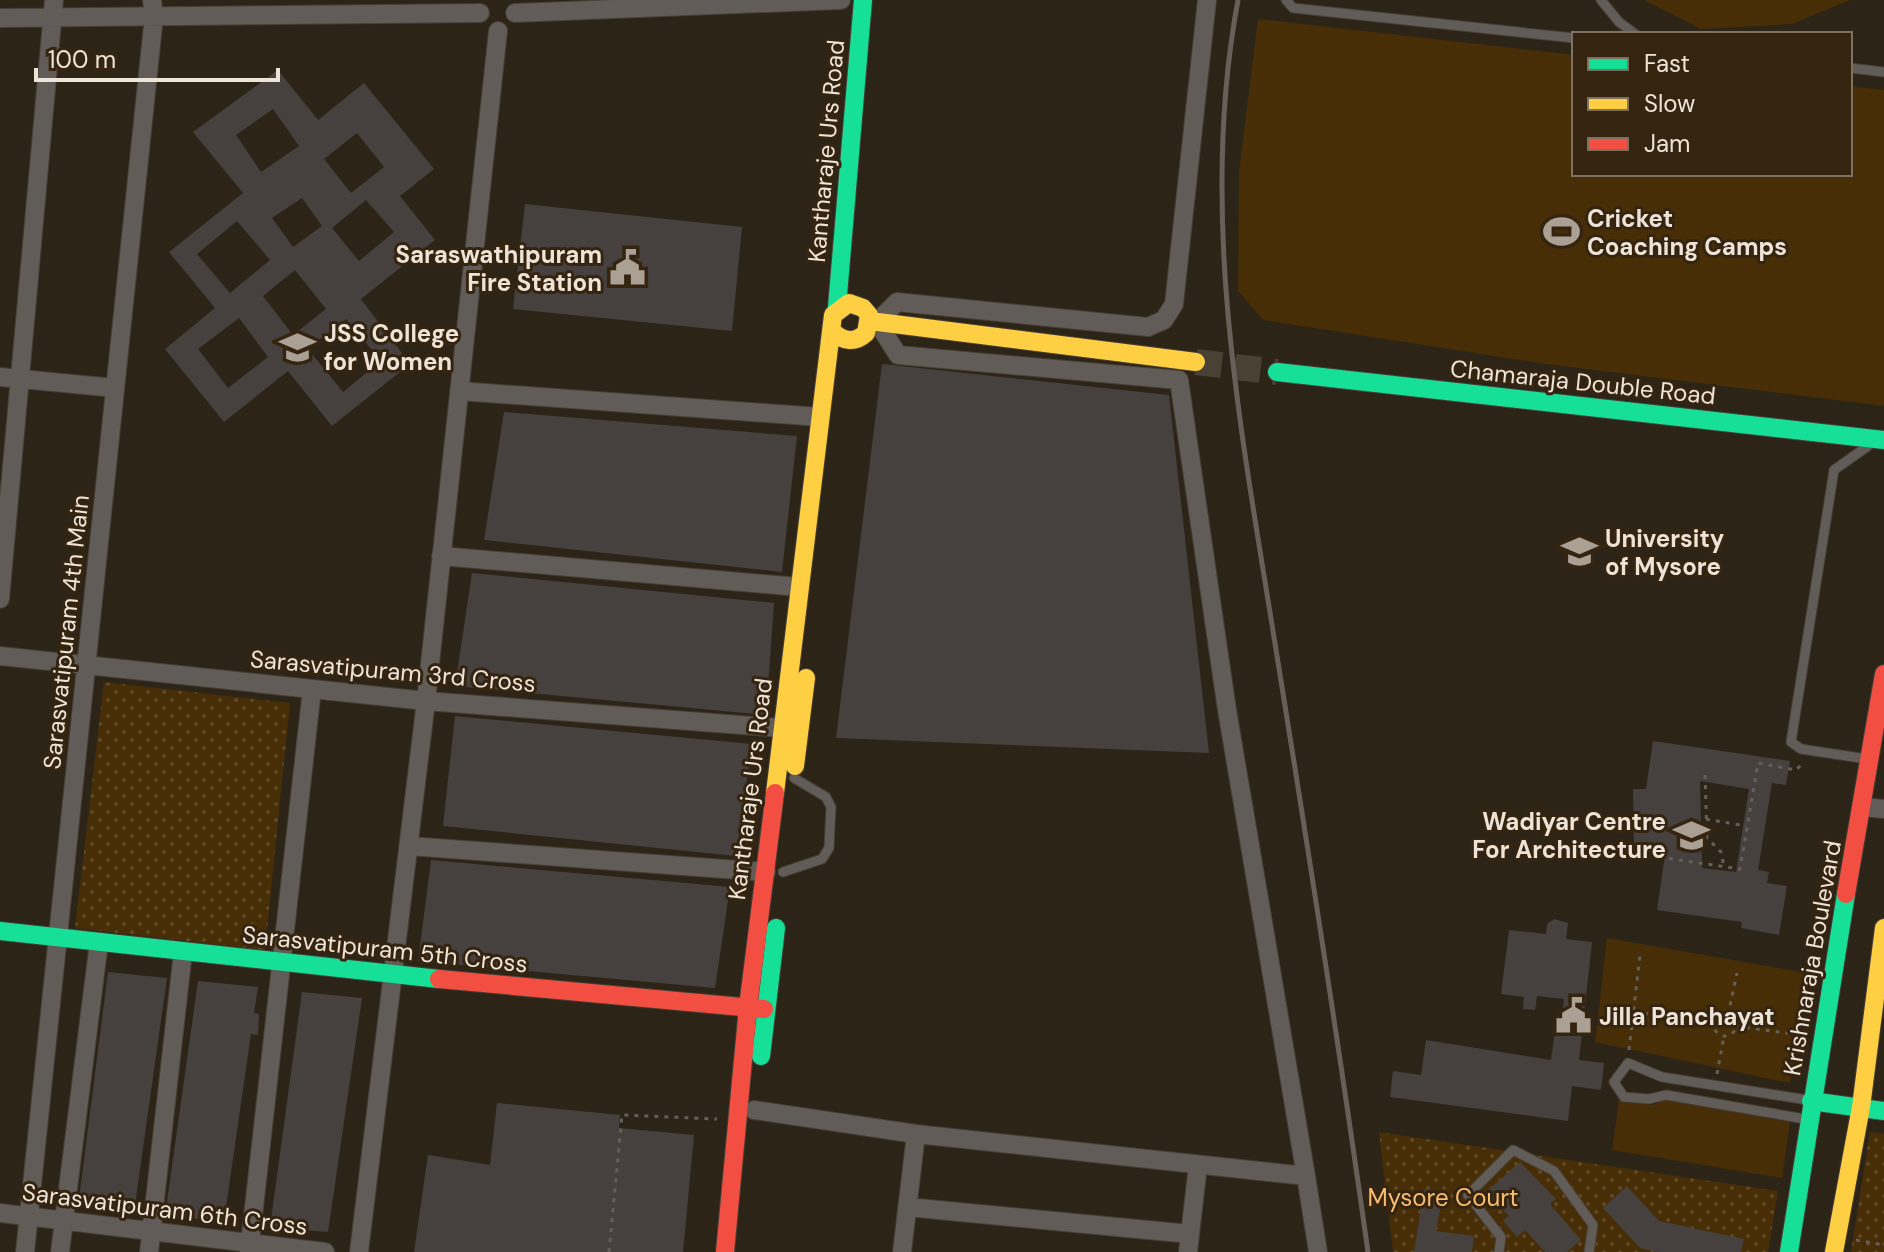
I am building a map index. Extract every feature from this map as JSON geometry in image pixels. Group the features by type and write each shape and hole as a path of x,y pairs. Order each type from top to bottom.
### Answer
{"street":[{"path":"0,18 54,8 484,6 483,24 498,31 508,27 511,6 841,0"},
{"name":"Kantharaje Urs Road","path":"844,305 863,0"},
{"name":"Kantharaje Urs Road","path":"844,305 882,0"},
{"path":"1207,0 1174,304 1164,320 1148,327 897,302 874,322 862,338 839,336 830,319 844,305 866,310 874,322 898,355 1179,380 1227,710 1318,1252"},
{"path":"0,599 54,8"},
{"name":"Sarasvatipuram 4th Main","path":"25,1252 153,8"},
{"path":"359,1252 426,701 498,31"},
{"path":"874,322 1196,362"},
{"name":"Kantharaje Urs Road","path":"774,872 794,778 791,728 799,587 820,417 839,336"},
{"name":"Kantharaje Urs Road","path":"740,1252 747,1115 757,1008 839,336"},
{"name":"Chamaraja Double Road","path":"1277,372 1881,440"},
{"path":"0,377 115,388"},
{"path":"459,391 820,417"},
{"path":"441,556 799,587"},
{"name":"Sarasvatipuram 3rd Cross","path":"0,656 426,701 791,728"},
{"name":"Krishnaraja Boulevard","path":"1789,1252 1809,1110 1884,674"},
{"path":"250,1248 312,689"},
{"path":"1863,807 1884,809"},
{"path":"409,846 774,872"},
{"path":"1836,1245 1861,1107 1884,928"},
{"name":"Sarasvatipuram 5th Cross","path":"0,931 394,975 757,1008"},
{"path":"60,1252 99,942"},
{"path":"149,1252 183,952"},
{"path":"1809,1110 1861,1107 1884,1111"},
{"path":"747,1115 1306,1176"},
{"name":"Kantharaje Urs Road","path":"725,1252 747,1115"},
{"path":"902,1252 916,1134"},
{"path":"907,1207 1189,1243 1198,1165"},
{"name":"Sarasvatipuram 6th Cross","path":"0,1213 152,1231 250,1248 325,1252"}],"lane":[{"path":"1286,0 1293,8 1572,38"},
{"path":"1601,0 1619,22 1632,32"},
{"path":"1852,68 1884,72"},
{"path":"1871,759 1801,749 1791,742 1834,470 1881,440"},
{"path":"774,872 822,859 829,848 831,807 826,797 794,778"},
{"path":"1628,1063 1662,1077 1715,1086 1809,1110 1666,1095 1649,1099 1624,1097 1614,1082 1628,1063"},
{"path":"1499,1252 1501,1237 1468,1195 1513,1150 1554,1171 1593,1225 1589,1252"}],"path":[{"path":"1659,857 1740,869 1758,763 1796,770 1816,751"},
{"path":"1705,775 1707,838 1721,852 1724,867"},
{"path":"1706,819 1747,826"},
{"path":"1628,1063 1640,955"},
{"path":"1737,973 1728,1015 1736,1026 1822,1038"},
{"path":"1634,1012 1715,1024"},
{"path":"1728,1015 1718,1018 1715,1024 1718,1033 1724,1036 1731,1034 1736,1026"},
{"path":"1715,1086 1724,1036"},
{"path":"609,1252 622,1115 747,1115"},
{"path":"1836,1245 1884,1245"}],"green space":[{"path":"1644,0 1850,0 1792,24 1701,29"},
{"name":"Cricket Coaching Camps","path":"1258,19 1572,55 1572,176 1852,176 1852,86 1884,90 1884,406 1546,364 1263,320 1238,291 1239,172"},
{"path":"104,682 290,703 265,950 75,928"},
{"path":"1607,938 1807,973 1790,1083 1595,1042"},
{"path":"1619,1100 1652,1105 1667,1100 1790,1122 1782,1178 1612,1150"},
{"name":"Mysore Court","path":"1379,1132 1778,1191 1768,1252 1393,1252"},
{"path":"1870,1132 1884,1134 1884,1252 1851,1252"}],"building":[{"name":"JSS College for Women","path":"278,70 318,120 364,83 434,169 400,196 435,240 361,299 410,364 332,426 288,371 224,422 165,349 215,308 169,252 243,193 193,132","holes":["273,109 299,146 261,172 236,135","357,133 384,167 351,193 324,159","302,198 322,226 293,247 272,218","366,200 394,232 359,261 332,228","237,221 270,260 230,293 197,254","295,270 326,309 293,335 263,296","239,318 268,357 228,388 198,349","346,319 381,361 343,392 308,349"]},
{"name":"Saraswathipuram Fire Station","path":"525,204 742,227 732,331 513,309"},
{"path":"882,364 1169,395 1209,753 836,738"},
{"path":"504,412 797,436 782,572 484,540"},
{"path":"472,573 774,603 766,715 455,686"},
{"path":"455,716 752,744 736,856 443,826"},
{"path":"1653,741 1790,761 1786,785 1772,783 1758,870 1769,872 1767,883 1787,886 1779,935 1741,928 1742,922 1657,910 1666,848 1634,848 1633,789 1646,789","holes":["1700,781 1749,789 1736,872 1702,868"]},
{"path":"431,860 730,887 715,988 418,961"},
{"path":"1554,919 1568,923 1566,939 1592,942 1579,1060 1604,1063 1601,1090 1572,1086 1568,1121 1390,1097 1393,1071 1421,1075 1426,1040 1551,1060 1556,1023 1561,1023 1564,999 1537,996 1535,1010 1523,1009 1524,997 1501,994 1509,930 1546,934 1547,924"},
{"path":"108,972 167,978 134,1212 78,1207"},
{"path":"198,981 258,987 254,1013 259,1014 258,1035 251,1034 224,1221 165,1216"},
{"path":"302,992 362,998 328,1232 270,1227"},
{"path":"497,1103 620,1115 619,1128 694,1135 683,1252 414,1252 428,1155 490,1165"},
{"path":"1520,1162 1556,1199 1550,1204 1581,1240 1567,1252 1545,1252 1525,1230 1517,1237 1503,1221 1509,1216 1487,1191"},
{"path":"1627,1186 1659,1221 1744,1239 1741,1252 1658,1252 1640,1248 1603,1208"},
{"path":"1424,1189 1443,1192 1436,1231 1474,1236 1472,1252 1414,1252"}],"tunnel":[{"path":"1196,362 1277,372"}],"railway":[{"path":"1238,0 1227,82 1222,164 1223,246 1229,329 1251,493 1368,1252"}],"traffic: fast":[{"path":"837,307 863,0"},
{"path":"1277,372 1884,440"},
{"path":"1789,1252 1846,894"},
{"path":"761,1056 776,928"},
{"path":"0,931 439,979"},
{"path":"1811,1101 1884,1111"}],"traffic: slow":[{"path":"775,793 833,315 849,303 863,308 869,315 866,333 854,340 841,338 833,332"},
{"path":"870,321 1196,362"},
{"path":"795,766 806,678"},
{"path":"1834,1252 1861,1107 1884,928"}],"traffic: jam":[{"path":"1846,894 1884,674"},
{"path":"725,1252 748,1007 775,793"},
{"path":"439,979 764,1009"}],"place":[{"name":"Cricket Coaching Camps","path":"1561,232"},
{"name":"Saraswathipuram Fire Station","path":"628,268"},
{"name":"JSS College for Women","path":"298,347"},
{"name":"University of Mysore","path":"1579,552"},
{"name":"Wadiyar Centre For Architecture","path":"1692,835"},
{"name":"Jilla Panchayat","path":"1573,1016"}]}
